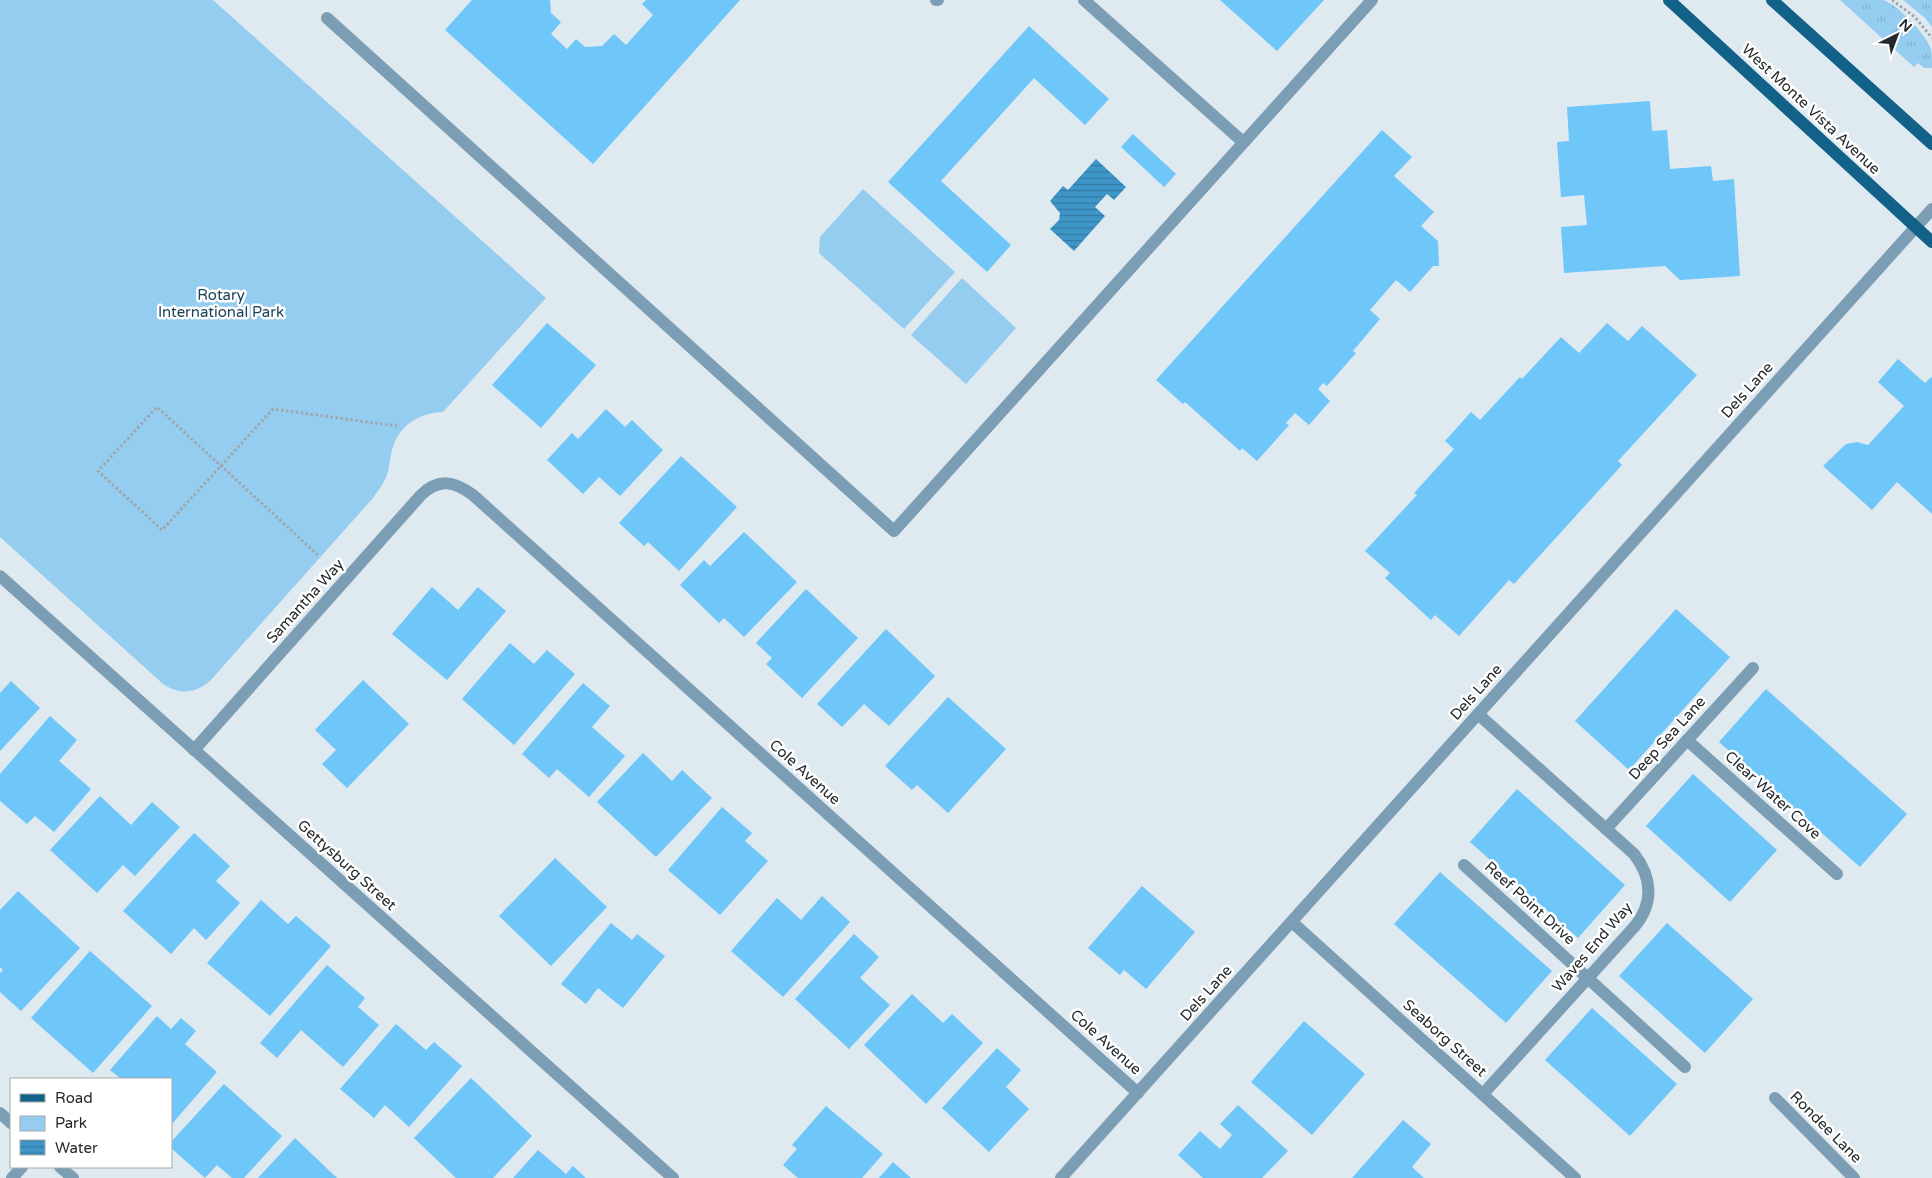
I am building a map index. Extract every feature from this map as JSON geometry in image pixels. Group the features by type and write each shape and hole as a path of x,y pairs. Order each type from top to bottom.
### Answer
{"main road":[{"name":"West Monte Vista Avenue","path":"1669,0 1932,242"},
{"path":"1772,0 1932,144"}],"street":[{"path":"1084,0 1243,142"},
{"path":"328,18 894,531 1372,0"},
{"name":"Dels Lane","path":"1061,1178 1932,209"},
{"name":"Samantha Way","path":"194,750 421,495 433,485 446,482"},
{"name":"Cole Avenue","path":"446,482 461,488 473,496 1138,1093"},
{"name":"Gettysburg Street","path":"0,576 673,1178"},
{"name":"Deep Sea Lane","path":"1606,829 1753,668"},
{"name":"Waves End Way","path":"1478,714 1640,862 1647,877 1648,900 1641,920 1483,1094"},
{"name":"Clear Water Cove","path":"1687,740 1837,874"},
{"name":"Reef Point Drive","path":"1464,865 1685,1067"},
{"name":"Seaborg Street","path":"1292,922 1575,1178"},
{"name":"Rondee Lane","path":"1775,1098 1854,1178"},
{"path":"0,1113 10,1122"},
{"path":"12,1178 21,1168"},
{"path":"61,1168 73,1178"}],"path":[{"path":"1892,0 1915,17 1932,38"},
{"path":"318,555 221,465 157,407 98,472 162,530 221,465 273,409 397,426"}],"green space":[{"name":"Rotary International Park","path":"0,0 213,0 546,298 443,412 427,414 413,420 402,430 393,448 386,478 373,498 210,681 192,691 174,690 162,683 0,537"},
{"path":"1840,0 1883,0 1896,7 1917,28 1928,43 1931,49 1932,68 1924,68 1918,63 1914,67"},
{"path":"1903,0 1932,0 1932,27 1925,18"},
{"path":"863,189 955,272 904,329 819,253 820,237"},
{"path":"962,278 1016,328 966,384 911,335"}],"water":[{"path":"1096,159 1126,187 1114,200 1107,194 1095,207 1105,216 1074,251 1050,229 1059,220 1060,213 1050,201 1063,186 1068,190"}],"building":[{"path":"472,0 550,0 551,13 561,22 551,34 567,49 576,39 585,47 602,46 614,34 626,45 653,15 642,4 646,0 740,0 593,164 445,30"},
{"path":"1220,0 1324,0 1277,51"},
{"path":"1029,26 1109,99 1085,125 1034,78 941,181 1011,245 987,272 888,182"},
{"path":"1650,101 1652,131 1667,130 1670,169 1711,166 1713,181 1734,179 1740,276 1680,280 1665,266 1564,273 1561,227 1587,225 1584,195 1561,197 1557,142 1569,141 1567,107"},
{"path":"1382,130 1412,157 1394,176 1434,212 1421,226 1438,241 1439,266 1433,266 1410,292 1396,280 1370,310 1380,319 1353,351 1356,353 1327,386 1323,383 1318,389 1330,401 1309,425 1295,413 1286,423 1289,425 1257,461 1242,448 1240,451 1185,402 1183,404 1156,380"},
{"path":"1133,134 1176,174 1164,187 1121,147"},
{"path":"547,323 596,365 541,428 492,385"},
{"path":"1607,323 1628,341 1642,326 1697,375 1618,461 1622,465 1514,584 1509,580 1459,636 1435,615 1431,620 1385,578 1390,573 1365,551 1417,495 1414,493 1454,449 1445,441 1471,412 1480,420 1561,337 1579,353"},
{"path":"1898,359 1925,383 1932,378 1932,514 1897,482 1872,510 1823,466 1846,444 1857,442 1868,445 1904,406 1878,382"},
{"path":"606,409 625,427 632,420 663,450 620,496 599,477 583,494 547,460 572,433 578,439"},
{"path":"681,456 737,507 679,571 648,542 644,546 619,523"},
{"path":"744,532 797,582 744,637 724,618 719,623 680,585 704,560 710,566"},
{"path":"432,587 458,610 478,587 506,611 447,680 392,634"},
{"path":"806,589 858,638 802,698 766,664 772,658 756,643"},
{"path":"1676,609 1730,657 1629,770 1575,721"},
{"path":"886,629 935,676 889,726 864,704 842,727 817,704"},
{"path":"510,643 534,664 547,650 575,674 514,745 462,699"},
{"path":"363,680 409,724 347,788 322,764 336,750 315,730"},
{"path":"11,681 40,708 0,751 0,693"},
{"path":"583,683 610,706 592,727 625,756 589,797 557,769 549,778 522,754"},
{"path":"1766,689 1907,814 1860,867 1719,742"},
{"path":"948,697 1006,749 948,813 917,785 912,790 885,766"},
{"path":"50,716 77,740 59,761 91,789 54,832 35,816 27,824 0,801 0,774"},
{"path":"643,753 672,781 682,770 712,798 656,857 597,802"},
{"path":"1693,774 1777,850 1730,902 1646,826"},
{"path":"1517,789 1625,885 1578,938 1470,842"},
{"path":"100,796 131,825 152,802 180,827 135,876 123,865 97,893 50,850"},
{"path":"722,807 752,833 745,841 768,861 720,915 668,870"},
{"path":"194,833 230,866 216,881 240,903 206,940 194,928 171,954 123,911"},
{"path":"555,858 607,907 551,966 499,916"},
{"path":"1440,872 1552,971 1506,1023 1394,924"},
{"path":"1142,886 1195,932 1146,989 1124,970 1120,975 1088,948"},
{"path":"18,891 80,948 21,1011 0,992 0,973 3,970 0,967 0,910"},
{"path":"822,896 850,922 783,997 731,951 777,898 801,920"},
{"path":"261,900 288,924 296,916 331,946 270,1016 207,963"},
{"path":"611,923 632,940 637,934 665,956 623,1008 598,988 586,1004 561,984"},
{"path":"1667,923 1753,999 1705,1053 1619,976"},
{"path":"854,934 879,957 860,978 890,1005 849,1049 795,999"},
{"path":"90,951 152,1006 93,1073 31,1018"},
{"path":"327,965 365,998 358,1007 379,1025 343,1067 301,1030 277,1058 260,1043"},
{"path":"912,994 943,1023 952,1014 983,1043 926,1104 864,1045"},
{"path":"1592,1008 1677,1084 1630,1136 1545,1060"},
{"path":"157,1016 171,1029 181,1018 196,1031 185,1044 217,1072 172,1124 172,1078 120,1078 110,1070"},
{"path":"1304,1021 1365,1074 1312,1135 1251,1082"},
{"path":"396,1024 426,1050 434,1042 462,1066 409,1127 385,1105 374,1118 340,1089"},
{"path":"997,1048 1021,1070 1006,1087 1029,1109 989,1152 942,1108"},
{"path":"471,1078 532,1136 493,1178 456,1178 414,1138"},
{"path":"224,1084 282,1136 244,1178 232,1178 217,1165 205,1178 172,1149 172,1141"},
{"path":"1238,1105 1288,1151 1262,1178 1203,1178 1178,1155 1200,1131 1220,1149 1232,1135 1220,1124"},
{"path":"826,1106 883,1154 862,1178 798,1178 783,1165 797,1149 792,1145"},
{"path":"1403,1120 1431,1144 1412,1167 1424,1178 1352,1178"},
{"path":"295,1138 337,1178 258,1178"},
{"path":"538,1150 566,1174 573,1166 586,1178 513,1178"},
{"path":"893,1162 911,1178 879,1178"}]}
